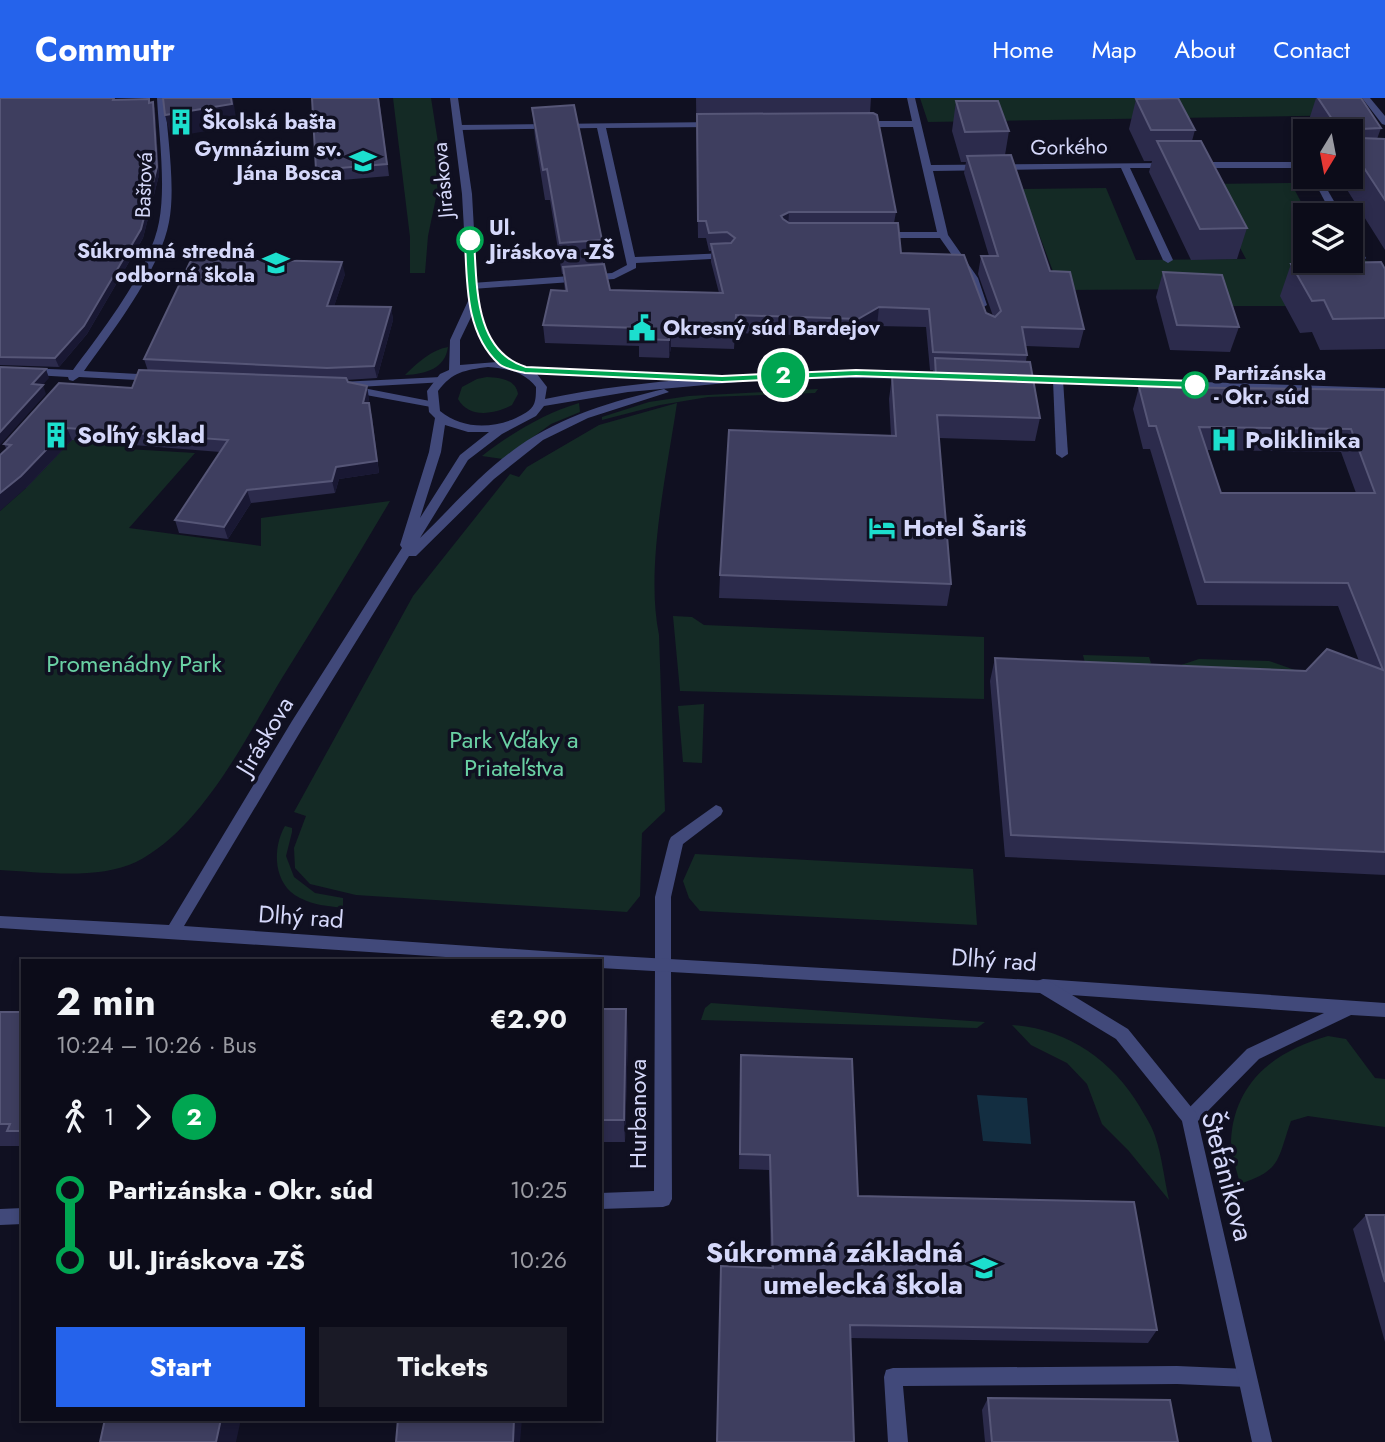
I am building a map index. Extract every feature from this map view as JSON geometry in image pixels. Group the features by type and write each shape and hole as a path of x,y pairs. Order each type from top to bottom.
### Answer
{"street":[{"name":"Baštová","path":"63,389 119,315 149,262 164,223 166,193 161,98"},
{"name":"Jiráskova","path":"454,98 460,127 473,301 483,337 504,364"},
{"path":"911,98 930,168 943,235 973,278 985,317"},
{"path":"1366,98 1382,118"},
{"path":"1375,98 1382,118"},
{"path":"460,127 720,124"},
{"path":"852,124 918,124"},
{"path":"472,286 614,276 632,266 601,126"},
{"name":"Gorkého","path":"930,168 1293,165"},
{"name":"Gorkého","path":"1124,166 1168,260"},
{"path":"869,235 943,235"},
{"path":"632,260 727,256"},
{"name":"Jiráskova","path":"454,371 455,340 473,301"},
{"path":"525,370 541,385 539,404 526,418 505,427 469,429 441,418 431,404 431,396 441,380 454,371 478,364 504,364 525,370 722,379"},
{"path":"0,370 169,379"},
{"path":"539,404 589,392 722,379 856,373 968,377"},
{"path":"1007,378 1385,391"},
{"name":"Jiráskova","path":"399,566 505,463 538,438 594,411 722,379"},
{"path":"431,404 330,386 441,380"},
{"path":"1058,380 1062,454"},
{"name":"Jiráskova","path":"399,566 435,453 441,418"},
{"name":"Jiráskova","path":"173,932 297,725 399,566 464,458 505,427"},
{"path":"663,965 663,897 676,841 716,811"},
{"name":"Dlhý rad","path":"0,922 570,959"},
{"name":"Dlhý rad","path":"602,961 804,971 1385,1010"},
{"name":"Hurbanova","path":"602,1201 663,1199 663,965"},
{"name":"Štefánikova","path":"1043,986 1122,1034 1190,1118 1262,1442"},
{"path":"1190,1118 1253,1054 1350,1008"},
{"path":"0,1217 21,1216"},
{"path":"898,1442 893,1377 1247,1377"}],"green space":[{"path":"393,98 431,98 445,187 438,188 428,236 425,273 410,273 410,237"},
{"path":"920,98 1346,98 1358,115 928,122"},
{"path":"1291,183 1302,203 1293,203 1293,273 1363,273 1363,259 1385,270 1305,306 1225,306 1216,289 1060,290 1022,189 1106,188 1136,260 1246,259 1206,184"},
{"path":"448,347 443,361 433,369 405,375 430,354"},
{"path":"487,377 502,379 514,385 518,394 512,405 483,413 469,410 458,399 462,387"},
{"path":"818,389 815,393 708,397 660,405 602,420 602,417 649,402 689,396"},
{"name":"Promenádny Park","path":"111,399 152,402 127,449 195,453 129,528 261,546 261,518 390,501 237,754 220,780 181,828 160,847 121,868 69,874 0,870 0,511 26,488"},
{"path":"579,403 580,412 551,424 503,459 482,456 528,425"},
{"name":"Park Vďaky a Priateľstva","path":"677,403 659,519 654,580 659,635 665,811 642,833 640,896 627,912 356,895 310,884 295,868 294,848 306,816 294,812 413,596 510,474 519,477 527,467 599,425"},
{"path":"673,616 692,617 704,625 984,637 984,699 680,691"},
{"path":"1083,655 1149,657 1151,663 1120,675 1085,663"},
{"path":"1199,659 1269,661 1312,676 1130,682"},
{"path":"704,704 702,763 683,762 678,706"},
{"path":"285,826 292,828 286,856 294,877 315,893 343,898 343,908 305,900 291,892 284,884 277,855"},
{"path":"695,854 973,869 977,925 700,911 689,898 683,881"},
{"path":"711,1003 985,1022 977,1028 701,1020 705,1008"},
{"path":"1012,1025 1051,1033 1069,1040 1102,1061 1116,1075 1129,1090 1154,1132 1169,1200 1128,1150 1102,1124 1087,1084 1067,1063 1031,1045"},
{"path":"1328,1036 1346,1039 1375,1078 1385,1079 1385,1127 1308,1116 1291,1121 1276,1162 1264,1174 1240,1184 1231,1141 1234,1120 1249,1086 1275,1060 1291,1050"}],"water":[{"path":"977,1095 1027,1098 1031,1144 983,1141"}],"building":[{"path":"0,98 114,98 113,100 149,99 149,103 153,102 157,167 141,229 84,326 55,358 0,357"},
{"path":"163,98 231,98 232,104 165,115"},
{"path":"312,98 378,98 387,164 316,170"},
{"path":"1178,98 1195,130 1151,130 1136,99"},
{"path":"1318,98 1361,98 1381,128 1363,129 1363,119 1332,119"},
{"path":"956,101 998,101 1009,131 965,132"},
{"path":"574,105 602,240 560,243 547,169 543,170 532,108"},
{"path":"697,114 877,115 896,212 789,212 781,216 783,219 789,223 898,223 901,253 964,255 986,313 995,317 1001,311 981,256 998,256 967,156 1011,155 1050,271 1070,272 1084,329 1022,327 1027,355 933,352 929,309 879,307 858,319 736,315 735,331 671,329 669,340 639,339 640,328 543,325 551,290 567,291 563,267 604,264 610,290 723,293 711,244 731,243 735,238 727,232 709,233 706,221 698,221"},
{"path":"1363,138 1385,139 1385,200 1363,166"},
{"path":"1157,141 1201,141 1247,228 1200,229"},
{"path":"192,258 342,262 327,306 391,307 374,366 327,368 144,359"},
{"path":"1363,262 1381,262 1385,269 1385,318 1333,319 1324,300 1312,301 1296,273 1363,273"},
{"path":"1163,272 1222,275 1239,327 1177,325"},
{"path":"935,358 1030,362 1040,418 937,415 951,584 720,575 729,430 896,436 892,376 936,377"},
{"path":"0,367 46,369 32,384 43,385 0,432"},
{"path":"139,370 346,378 348,382 367,386 363,403 369,403 377,461 336,467 332,481 247,490 224,527 175,520 228,440 67,428 21,476 0,493 0,455 11,445 4,444 59,383 132,388"},
{"path":"1139,387 1385,390 1385,852 1011,835 995,658 1306,671 1327,649 1383,670 1348,583 1205,582 1156,426 1149,426","holes":["1199,427 1351,429 1375,493 1221,493"]},
{"path":"602,1009 626,1009 624,1120 602,1120"},
{"path":"0,1012 21,1012 21,1131 7,1131 10,1124 0,1124"},
{"path":"741,1055 852,1059 858,1196 1134,1202 1157,1330 850,1325 854,1442 717,1442 721,1266 773,1268 770,1155 740,1154"},
{"path":"1366,1215 1385,1215 1385,1282"},
{"path":"988,1398 1170,1400 1178,1442 992,1442"},
{"path":"105,1421 221,1421 216,1442 100,1442"},
{"path":"398,1421 514,1421 513,1442 396,1442"}],"bus line":[{"name":"2","path":"470,240 473,301 483,337 504,364 525,370 722,379 856,373 1195,385"}],"place":[{"name":"Školská bašta","path":"181,122"},
{"name":"Gymnázium sv. Jána Bosca","path":"363,161"},
{"name":"Ul. Jiráskova -ZŠ","path":"470,240"},
{"name":"Súkromná stredná odborná škola","path":"276,263"},
{"name":"Okresný súd Bardejov","path":"642,328"},
{"name":"Partizánska - Okr. súd","path":"1195,385"},
{"name":"Soľný sklad","path":"56,435"},
{"name":"Poliklinika","path":"1224,440"},
{"name":"Hotel Šariš","path":"882,528"},
{"name":"Súkromná základná umelecká škola","path":"984,1268"}]}
